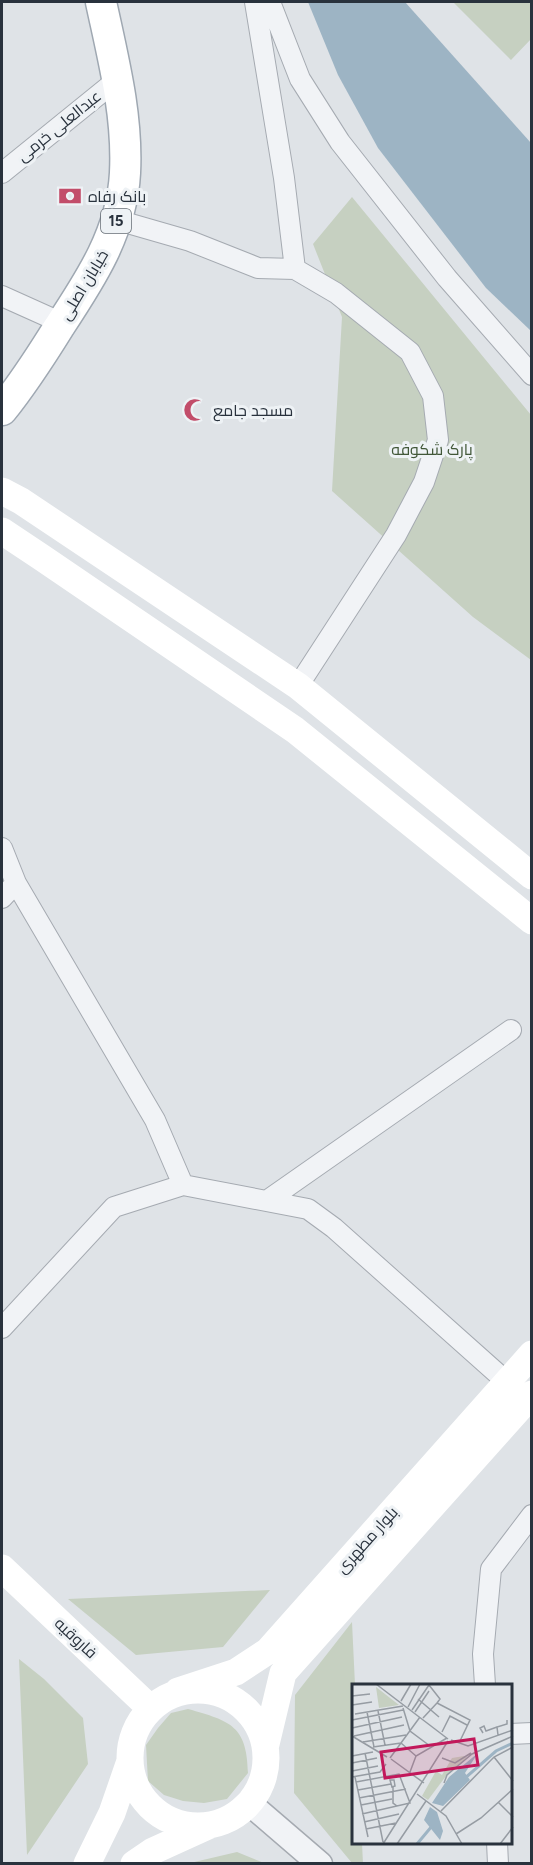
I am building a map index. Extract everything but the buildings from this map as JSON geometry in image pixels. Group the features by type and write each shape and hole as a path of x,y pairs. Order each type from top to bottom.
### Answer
{"main road":[{"name":"خیابان اصلی","path":"2,410 95,272 117,220 125,176 125,128 101,2"},
{"path":"2,491 21,501 298,686 531,876"},
{"path":"2,531 295,730 531,921"},
{"name":"بلوار مطهری","path":"266,1744 283,1673 520,1388 531,1354"},
{"name":"بلوار مطهری","path":"178,1691 236,1672 268,1651 520,1388"},
{"name":"فاروقیه","path":"2,1568 150,1708"},
{"path":"87,1863 112,1813 129,1761 134,1732 150,1708 178,1691 206,1689 233,1698 254,1718 266,1744 264,1775 249,1803 231,1818 153,1851 134,1863"},
{"path":"129,1761 135,1784 147,1803 164,1817 185,1825 208,1826"}],"street":[{"path":"255,2 284,178 295,269"},
{"path":"270,2 300,79 339,142 447,278 531,375"},
{"name":"عبدالعلی خرمی","path":"2,172 117,79"},
{"path":"117,220 190,241 258,268 295,269 336,293 410,352 433,396 438,440 424,482 396,535 298,686"},
{"path":"2,296 62,323"},
{"path":"2,848 16,883 155,1120 183,1185"},
{"path":"2,898 16,883"},
{"path":"267,1200 511,1030"},
{"path":"2,1328 114,1207 183,1185 308,1209 334,1228 520,1388"},
{"path":"485,1684 483,1654 491,1569 531,1515"},
{"path":"512,1734 531,1733"},
{"path":"249,1803 320,1863"},
{"path":"496,1844 498,1863"}],"green space":[{"path":"453,2 531,2 531,39 511,60"},
{"name":"پارک شکوفه","path":"352,197 531,415 531,660 473,617 332,491 342,317 313,244"},
{"path":"270,1590 223,1647 136,1655 68,1599"},
{"path":"352,1622 355,1684 352,1684 352,1844 362,1844 363,1864 352,1863 294,1793 295,1695"},
{"path":"19,1659 44,1679 83,1718 88,1764 27,1855"},
{"path":"188,1709 226,1722 240,1735 247,1757 248,1773 227,1799 204,1803 183,1801 164,1795 148,1781 146,1745 171,1713"},
{"path":"237,1852 264,1863 190,1863"}],"water":[{"path":"308,2 405,2 531,143 531,331 486,288 378,148 338,75"}],"place":[{"name":"بانک رفاه","path":"70,196"},
{"name":"مسجد جامع","path":"195,410"}]}
